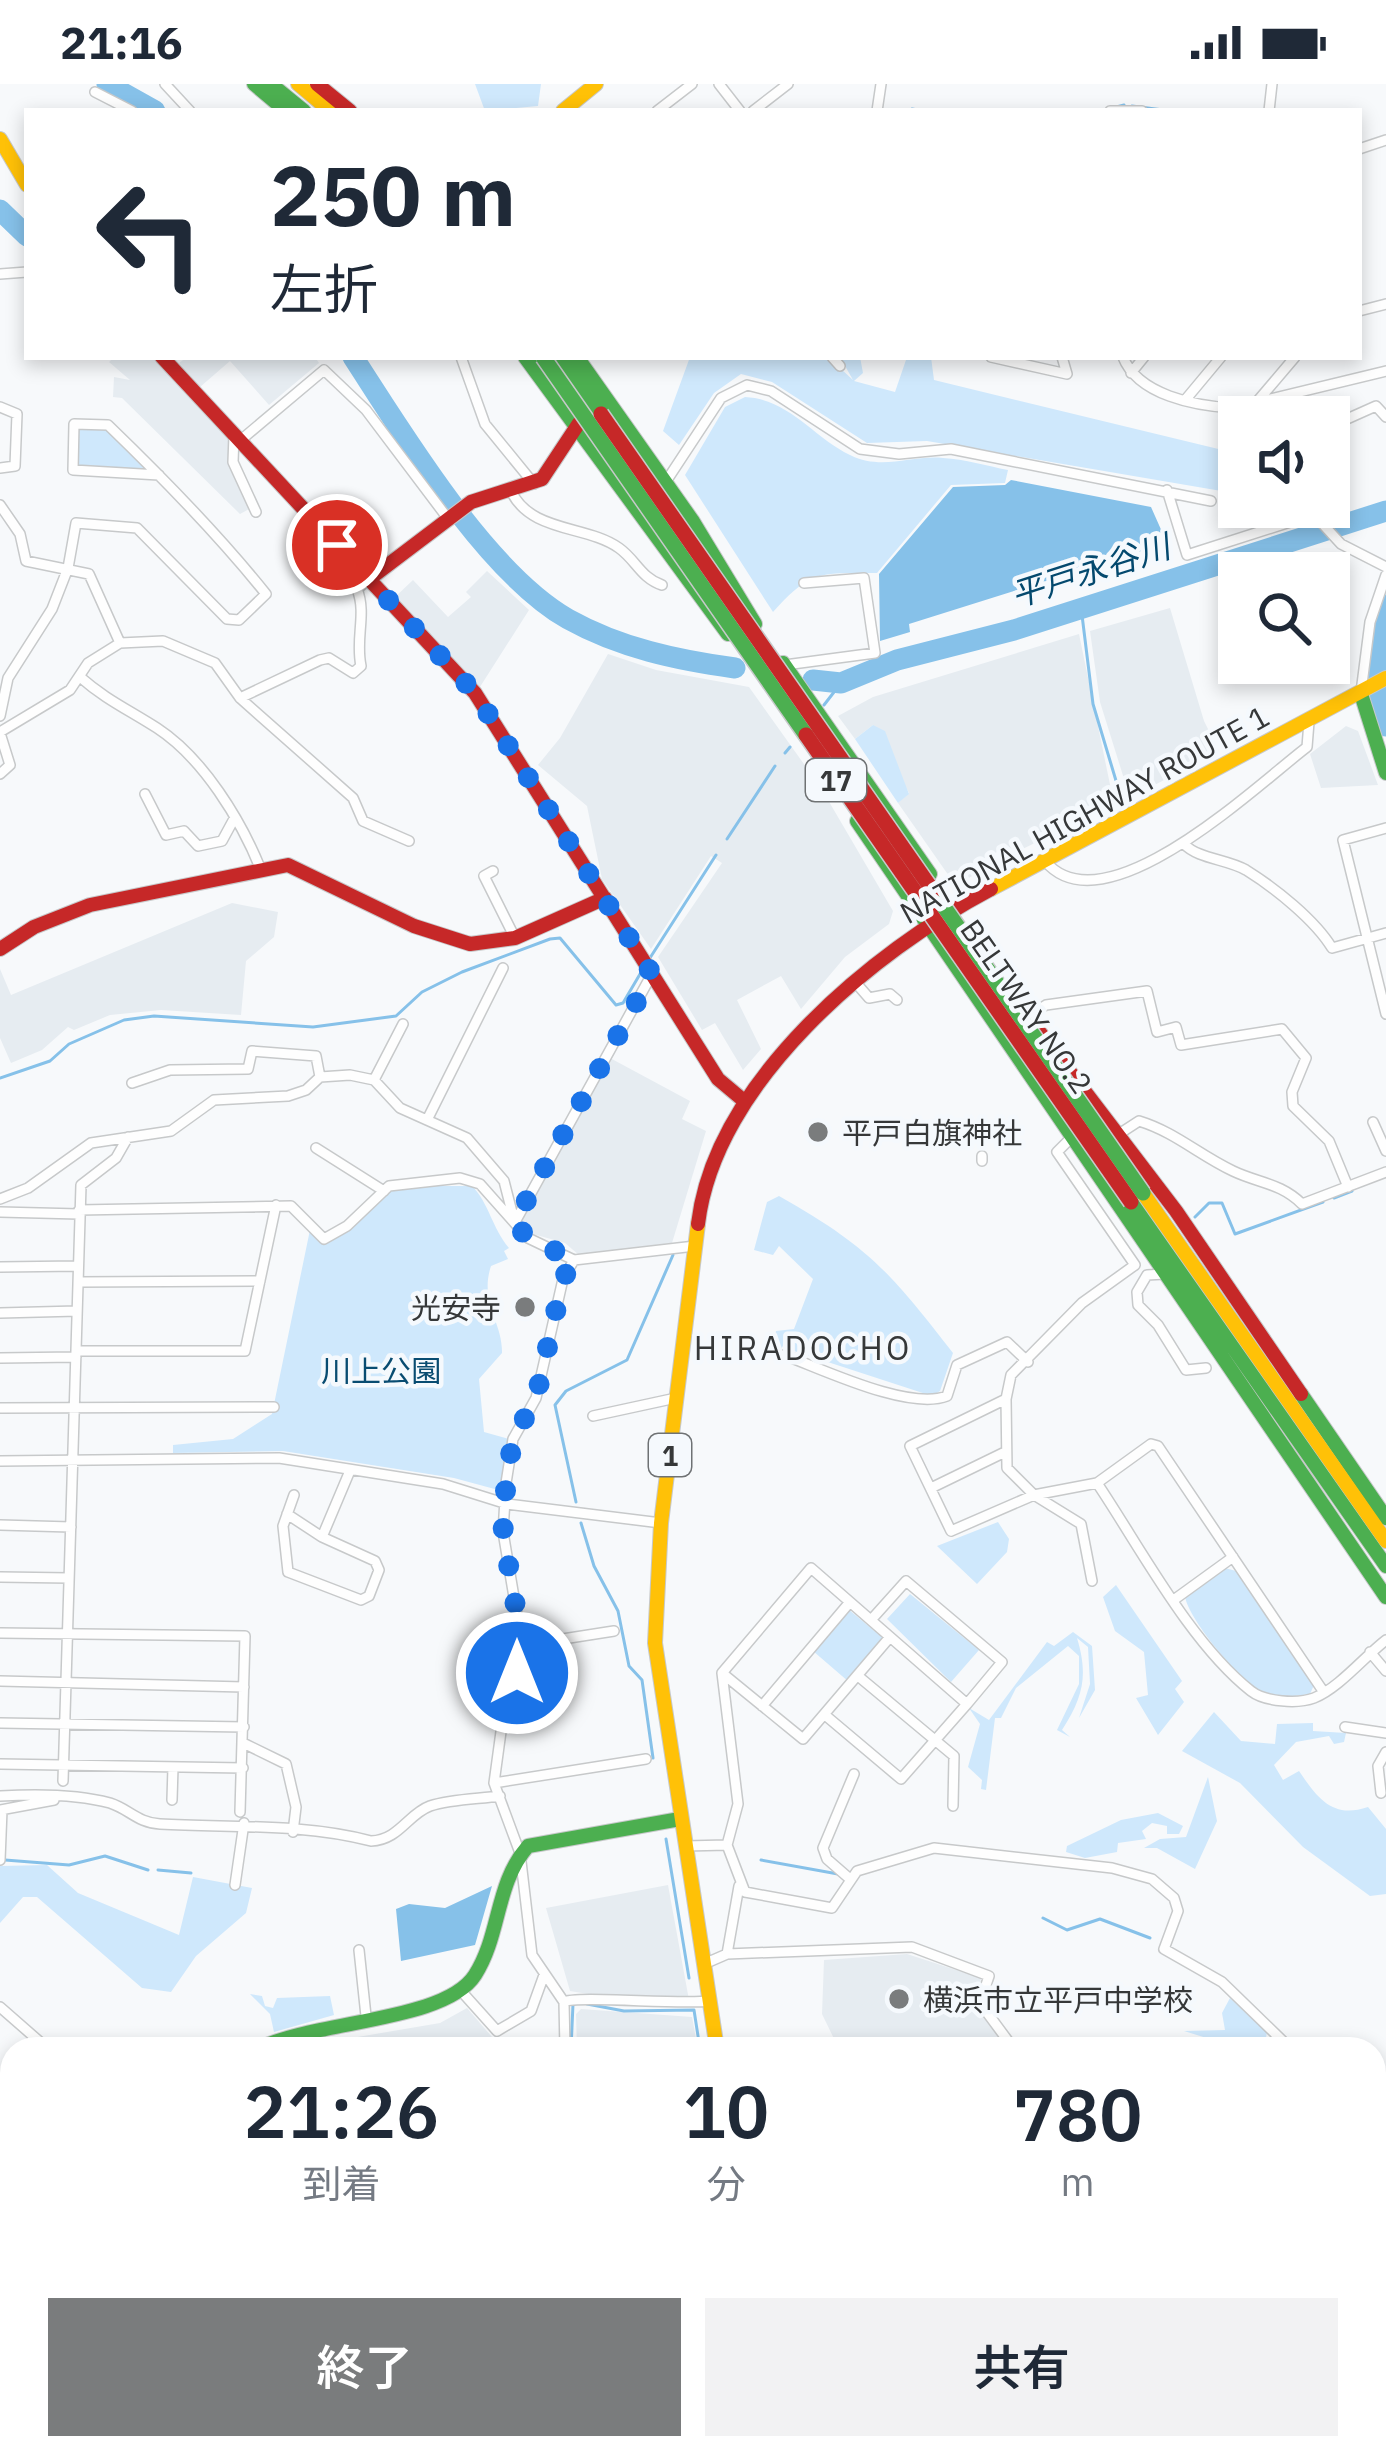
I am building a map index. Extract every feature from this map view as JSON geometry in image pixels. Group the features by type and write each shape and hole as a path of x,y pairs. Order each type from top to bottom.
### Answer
{"main road":[{"path":"254,84 282,108"},
{"path":"272,84 300,108"},
{"path":"298,84 326,108"},
{"path":"317,84 346,108"},
{"path":"567,108 596,84"},
{"path":"0,139 24,180"},
{"path":"165,360 475,693 718,1079 742,1100"},
{"path":"527,360 928,926 1386,1597"},
{"name":"BELTWAY NO.2","path":"545,360 1386,1541"},
{"path":"368,580 456,514 534,484 553,470 578,426 584,396 559,360"},
{"name":"BELTWAY NO.2","path":"559,360 1386,1566"},
{"path":"580,360 1027,1017 1119,1134 1386,1518"},
{"path":"1375,685 1386,773"},
{"name":"NATIONAL HIGHWAY ROUTE 1","path":"715,2037 656,1643 662,1523 695,1246 707,1175 742,1100 772,1063 856,983 928,926 1375,685"},
{"path":"0,949 34,927 90,905 261,870 300,868 453,940 491,945 604,898"},
{"path":"1168,1279 1316,1469"},
{"path":"1226,1311 1350,1466"},
{"path":"287,2037 319,2023 428,2008 462,1992 479,1964 506,1874 528,1846 680,1819"}],"street":[{"path":"165,84 187,108"},
{"path":"661,108 692,84"},
{"path":"719,84 738,108"},
{"path":"757,108 788,84"},
{"path":"95,92 126,108"},
{"path":"462,360 485,424 534,484"},
{"path":"1004,360 1066,374 1063,360"},
{"path":"1124,360 1131,373 1148,387 1218,406"},
{"path":"1131,373 1142,360"},
{"path":"1186,399 1218,360"},
{"path":"1262,396 1292,360"},
{"path":"256,512 233,463 238,434 324,370 366,410 376,430 456,514"},
{"path":"1284,396 1386,371"},
{"path":"665,483 721,398 747,385 771,392 860,449 899,454 951,449 1211,500"},
{"path":"1350,418 1376,406 1386,417"},
{"path":"0,407 17,413 15,466 0,468"},
{"path":"0,716 8,678 52,610 68,568 76,523 137,528 226,619 239,620 266,595 159,475 108,425 74,424 74,470 159,475"},
{"path":"1167,490 1187,555 1269,528"},
{"path":"511,491 519,505 571,534 618,547 642,574 662,585"},
{"path":"0,505 20,534 26,562 89,574 120,643"},
{"path":"1325,528 1340,544 1386,571 1370,622 1375,685"},
{"path":"785,665 875,653 864,578 804,583"},
{"path":"240,698 320,660 329,658 353,673 361,666 356,643 364,608 357,589 368,580"},
{"path":"0,774 10,765 0,733 24,722 80,677 88,663 120,643 163,641 215,663 240,698 352,798 363,821 409,841"},
{"path":"80,677 115,708 172,740 235,817 261,870"},
{"path":"1045,860 1063,878 1078,882 1151,864 1184,844 1307,747 1309,722"},
{"path":"145,794 166,835 184,831 198,845 221,841 235,817"},
{"path":"1386,828 1343,840 1386,1014"},
{"path":"1184,844 1191,852 1246,871 1294,912 1317,923 1332,948 1386,933"},
{"path":"494,871 484,876 515,938"},
{"path":"427,1120 503,968"},
{"path":"514,1223 652,974"},
{"path":"856,983 869,998 890,994 898,1000"},
{"path":"1027,1017 1046,1004 1148,991 1157,1032 1176,1027 1181,1045 1282,1029 1306,1058 1292,1092 1293,1106 1329,1141 1348,1187"},
{"path":"374,1080 403,1024"},
{"path":"132,1083 170,1070 248,1069 252,1051 316,1056 320,1077"},
{"path":"0,1199 28,1188 91,1143 171,1131 214,1100 288,1096 306,1090 320,1077 374,1080 400,1108 467,1138 498,1170 514,1223"},
{"path":"1119,1134 1139,1121 1169,1130 1233,1171 1288,1190 1302,1204 1386,1172"},
{"path":"1373,1122 1386,1151"},
{"path":"62,1781 81,1185 116,1158 128,1137"},
{"path":"1070,1138 1057,1152 1135,1265 1082,1303 1011,1375 1003,1453 1013,1478 1081,1524 1092,1581"},
{"path":"316,1148 384,1191"},
{"path":"0,1212 291,1206 325,1239 397,1184 470,1180 528,1238 574,1260 695,1246"},
{"path":"0,1358 244,1351 276,1205"},
{"path":"565,2037 564,2002 529,1944 520,1853 494,1783 518,1646 505,1549 513,1439 536,1398 563,1279 574,1260"},
{"path":"0,1267 78,1266"},
{"path":"1168,1279 1147,1275 1137,1292 1138,1305 1158,1325 1186,1370 1206,1368"},
{"path":"77,1282 260,1281"},
{"path":"0,1312 77,1311"},
{"path":"954,1424 943,1397 958,1365 1007,1342 1028,1362"},
{"path":"784,1355 884,1392 943,1397"},
{"path":"593,1416 678,1397"},
{"path":"1006,1399 910,1446 951,1532 1034,1495 1097,1483 1151,1444 1158,1446 1323,1691"},
{"path":"0,1408 274,1407"},
{"path":"932,1488 1003,1453"},
{"path":"0,1461 279,1458 350,1473 443,1484 507,1504 662,1523"},
{"path":"322,1537 350,1473"},
{"path":"1097,1483 1175,1599 1251,1691 1268,1700 1313,1698 1386,1640"},
{"path":"287,1514 322,1537 375,1561 379,1570 369,1595 361,1600 288,1572 283,1526 287,1514 294,1495"},
{"path":"0,1525 71,1527"},
{"path":"1175,1599 1233,1557"},
{"path":"727,1954 739,1886 728,1845 738,1804 722,1673 812,1568 967,1703"},
{"path":"0,1577 69,1578"},
{"path":"825,1714 901,1779 1002,1662 906,1581 871,1620"},
{"path":"762,1706 850,1602"},
{"path":"518,1646 614,1631"},
{"path":"0,1633 245,1636 242,1817 235,1886"},
{"path":"722,1673 802,1739 890,1637"},
{"path":"1370,1652 1386,1671"},
{"path":"858,1676 954,1756 952,1806"},
{"path":"0,1681 244,1687"},
{"path":"0,1723 244,1727"},
{"path":"1345,1727 1386,1732"},
{"path":"243,1742 286,1764 296,1808 293,1832"},
{"path":"1381,1793 1378,1766 1386,1752"},
{"path":"494,1783 646,1759"},
{"path":"0,1764 243,1768"},
{"path":"172,1800 173,1767"},
{"path":"850,1879 827,1859 823,1848 854,1774"},
{"path":"0,1796 32,1793 107,1802 139,1821 160,1824 242,1817 293,1832 383,1840 426,1807 500,1796"},
{"path":"0,1860 1,1810 62,1799"},
{"path":"685,1846 728,1845"},
{"path":"739,1886 757,1897 832,1908 857,1871 934,1848 1090,1864 1152,1880 1178,1905 1165,1949 1222,1982 1279,2037"},
{"path":"703,1964 727,1954 912,1947 988,1976 980,2003 1005,2037"},
{"path":"359,1950 366,2016"},
{"path":"462,1992 497,2031 531,2011 544,1975"},
{"path":"0,1993 1,2007 35,2037"},
{"path":"564,2002 575,1996 627,2005 709,2001"}],"shaded area":[{"path":"159,360 229,433 230,464 251,508 240,514 122,398 113,397 114,377 130,380 109,362"},
{"path":"183,360 317,360 319,363 269,405 230,361 200,387 179,363"},
{"path":"487,571 529,610 478,690 393,599 413,580 448,617 471,597 466,592"},
{"path":"1170,608 1204,721 1219,751 1130,798 1100,702 1090,631"},
{"path":"1079,634 1114,804 1002,859 997,852 984,859 985,868 964,881 949,876 898,803 909,793 873,725 855,739 838,716 873,697"},
{"path":"608,654 656,670 749,687 821,788 893,911 889,924 845,957 801,1009 781,976 737,1000 761,1049 743,1070 715,1023 702,1030 658,957 722,863 711,856 651,949 602,879 587,806 538,765 560,738"},
{"path":"1346,726 1358,731 1378,785 1321,788 1310,754"},
{"path":"232,903 278,912 274,937 246,961 241,1015 161,1010 110,1015 74,1030 68,1027 42,1050 11,1063 0,1038 0,969 11,995"},
{"path":"610,1058 690,1101 682,1119 706,1131 672,1243 579,1255 565,1243 533,1234 521,1223"},
{"path":"668,1885 689,2000 630,2001 570,1991 546,1908"},
{"name":"横浜市立平戸中学校","path":"907,1954 981,1978 976,2003 1000,2037 833,2037 822,2014 824,1960"},
{"path":"467,2008 492,2037 358,2037 440,2023"},
{"path":"581,2009 692,2017 696,2037 577,2037 576,2014"}],"green space":[{"path":"475,84 541,84 538,106 484,108"},
{"path":"689,360 831,360 853,380 842,360 861,360 863,373 854,381 895,392 906,360 931,360 934,380 1218,449 1218,490 927,441 867,443 772,382 741,374 714,393 679,445 663,431"},
{"path":"745,397 775,404 862,460 959,460 1008,470 1005,483 951,485 877,573 819,576 773,612 685,475 725,407"},
{"path":"78,429 108,430 150,470 78,467"},
{"path":"873,725 885,731 909,794 898,803 855,739"},
{"name":"川上公園","path":"389,1186 472,1186 509,1248 504,1251 508,1259 491,1266 488,1279 502,1353 479,1379 484,1432 509,1439 502,1491 454,1478 283,1451 173,1453 173,1445 233,1439 272,1414 311,1225 325,1238"},
{"path":"779,1196 857,1247 912,1302 953,1353 940,1391 932,1396 794,1351 785,1342 778,1355 770,1353 776,1331 794,1329 813,1279 779,1246 773,1255 754,1250 767,1202"},
{"path":"998,1522 1009,1539 1007,1552 977,1584 937,1546"},
{"path":"1225,1568 1236,1571 1314,1685 1310,1694 1271,1697 1261,1692 1234,1669 1196,1621 1185,1596"},
{"path":"1116,1585 1182,1681 1175,1689 1184,1702 1158,1735 1136,1698 1148,1695 1144,1652 1115,1631 1103,1597"},
{"path":"910,1594 979,1650 951,1682 887,1619"},
{"path":"848,1609 884,1639 849,1682 813,1651"},
{"path":"1073,1632 1092,1646 1095,1690 1079,1718 1090,1684 1088,1647 1077,1638 1082,1663 1082,1685 1062,1730 1070,1737 1057,1730 1079,1684 1079,1656 1068,1646 1016,1688 1001,1718 995,1718 986,1790 981,1789 982,1780 968,1767 980,1724 969,1708 989,1720 1047,1642 1054,1646"},
{"path":"1214,1712 1241,1741 1275,1744 1277,1724 1313,1723 1313,1731 1346,1733 1344,1742 1334,1744 1329,1736 1296,1742 1274,1765 1283,1780 1299,1771 1320,1798 1336,1808 1368,1807 1386,1829 1386,1894 1370,1896 1303,1847 1240,1783 1182,1751"},
{"path":"1208,1777 1217,1821 1195,1869 1157,1848 1144,1848 1160,1839 1186,1837"},
{"path":"1158,1813 1183,1826 1179,1834 1167,1834 1167,1826 1152,1823 1142,1831 1146,1839 1118,1843 1117,1852 1085,1858 1066,1852 1067,1846 1121,1820"},
{"path":"47,1865 78,1893 179,1935 193,1877 252,1888 246,1913 196,1956 171,1992 142,1988 37,1897 23,1897 0,1923 0,1866"},
{"path":"250,1994 262,1996 265,2006 273,2008 277,1998 330,1996 334,2015 274,2032 270,2014"},
{"path":"1230,1998 1267,2032 1266,2037 1203,2037 1184,2031 1225,2030 1222,2013"}],"water":[{"path":"1011,480 1151,507 1167,543 909,624 910,632 880,641 879,574 953,487 1005,485"},
{"path":"492,1886 475,1945 401,1961 396,1909 409,1904 445,1908"}],"waterway":[{"name":"平戸永谷川","path":"107,84 150,108"},
{"path":"1112,108 1124,105"},
{"path":"1132,106 1148,108"},
{"name":"平戸永谷川","path":"0,210 24,233"},
{"name":"平戸永谷川","path":"355,360 449,500 537,598 568,619 628,645 735,668"},
{"name":"平戸永谷川","path":"813,680 841,683 897,660 1014,630 1386,511"},
{"path":"1386,605 1376,686 1386,726"},
{"path":"1081,607 1093,704 1120,794"},
{"path":"824,705 841,683"},
{"path":"785,753 790,747"},
{"path":"727,839 775,766"},
{"path":"648,961 716,855"},
{"path":"0,1078 50,1061 69,1044 124,1020 154,1016 313,1027 396,1016 422,992 550,939 560,938 616,1005 623,1003 643,969"},
{"path":"1334,1198 1352,1191"},
{"path":"1195,1217 1209,1203 1222,1203 1235,1234 1323,1202"},
{"path":"576,1502 555,1405 566,1391 627,1360 673,1255"},
{"path":"581,1523 594,1566 618,1611 629,1666 642,1680 653,1758"},
{"path":"666,1839 689,1978"},
{"path":"5,1860 69,1865 105,1856 148,1870"},
{"path":"761,1860 838,1874"},
{"path":"158,1870 191,1873"},
{"path":"1043,1918 1067,1930 1100,1919 1150,1938"},
{"path":"572,2037 573,2004"},
{"path":"587,2004 624,2011 694,2010 698,2037"}],"traffic: fast":[{"path":"254,84 282,108"},
{"path":"271,84 300,108"},
{"path":"527,360 728,634"},
{"path":"545,360 806,735"},
{"path":"562,360 601,414"},
{"path":"579,360 692,520 755,624"},
{"path":"783,663 930,874"},
{"path":"1361,694 1386,773"},
{"path":"857,821 1386,1597"},
{"path":"933,891 1143,1193"},
{"path":"1131,1202 1386,1566"},
{"path":"1301,1394 1386,1518"},
{"path":"291,2037 408,2011 459,1990 483,1959 509,1876 528,1846 680,1819"}],"traffic: slow":[{"path":"298,84 326,108"},
{"path":"567,108 596,84"},
{"path":"0,139 24,180"},
{"path":"991,889 1386,678"},
{"path":"1143,1193 1386,1541"},
{"path":"698,1224 661,1523 655,1643 715,2037"}],"traffic: jam":[{"path":"317,84 346,108"},
{"path":"165,360 475,693 718,1079 743,1100"},
{"path":"601,414 933,891"},
{"path":"368,580 471,502 542,479 579,423"},
{"path":"806,735 1131,1202"},
{"path":"0,949 34,927 90,905 288,865 414,926 470,944 515,938 605,898"},
{"path":"698,1224 711,1171 734,1121 806,1027 897,948 991,889"},
{"path":"1025,1013 1176,1211 1301,1394"}],"place":[{"name":"平戸白旗神社","path":"818,1132"},
{"name":"光安寺","path":"525,1307"},
{"name":"横浜市立平戸中学校","path":"899,1999"}],"district":[{"name":"HIRADOCHO","path":"803,1347"}],"route":[{"path":"337,545 475,693 652,974 514,1223 528,1238 574,1260 563,1279 536,1398 513,1439 506,1483 503,1532 517,1615 517,1673"}]}
